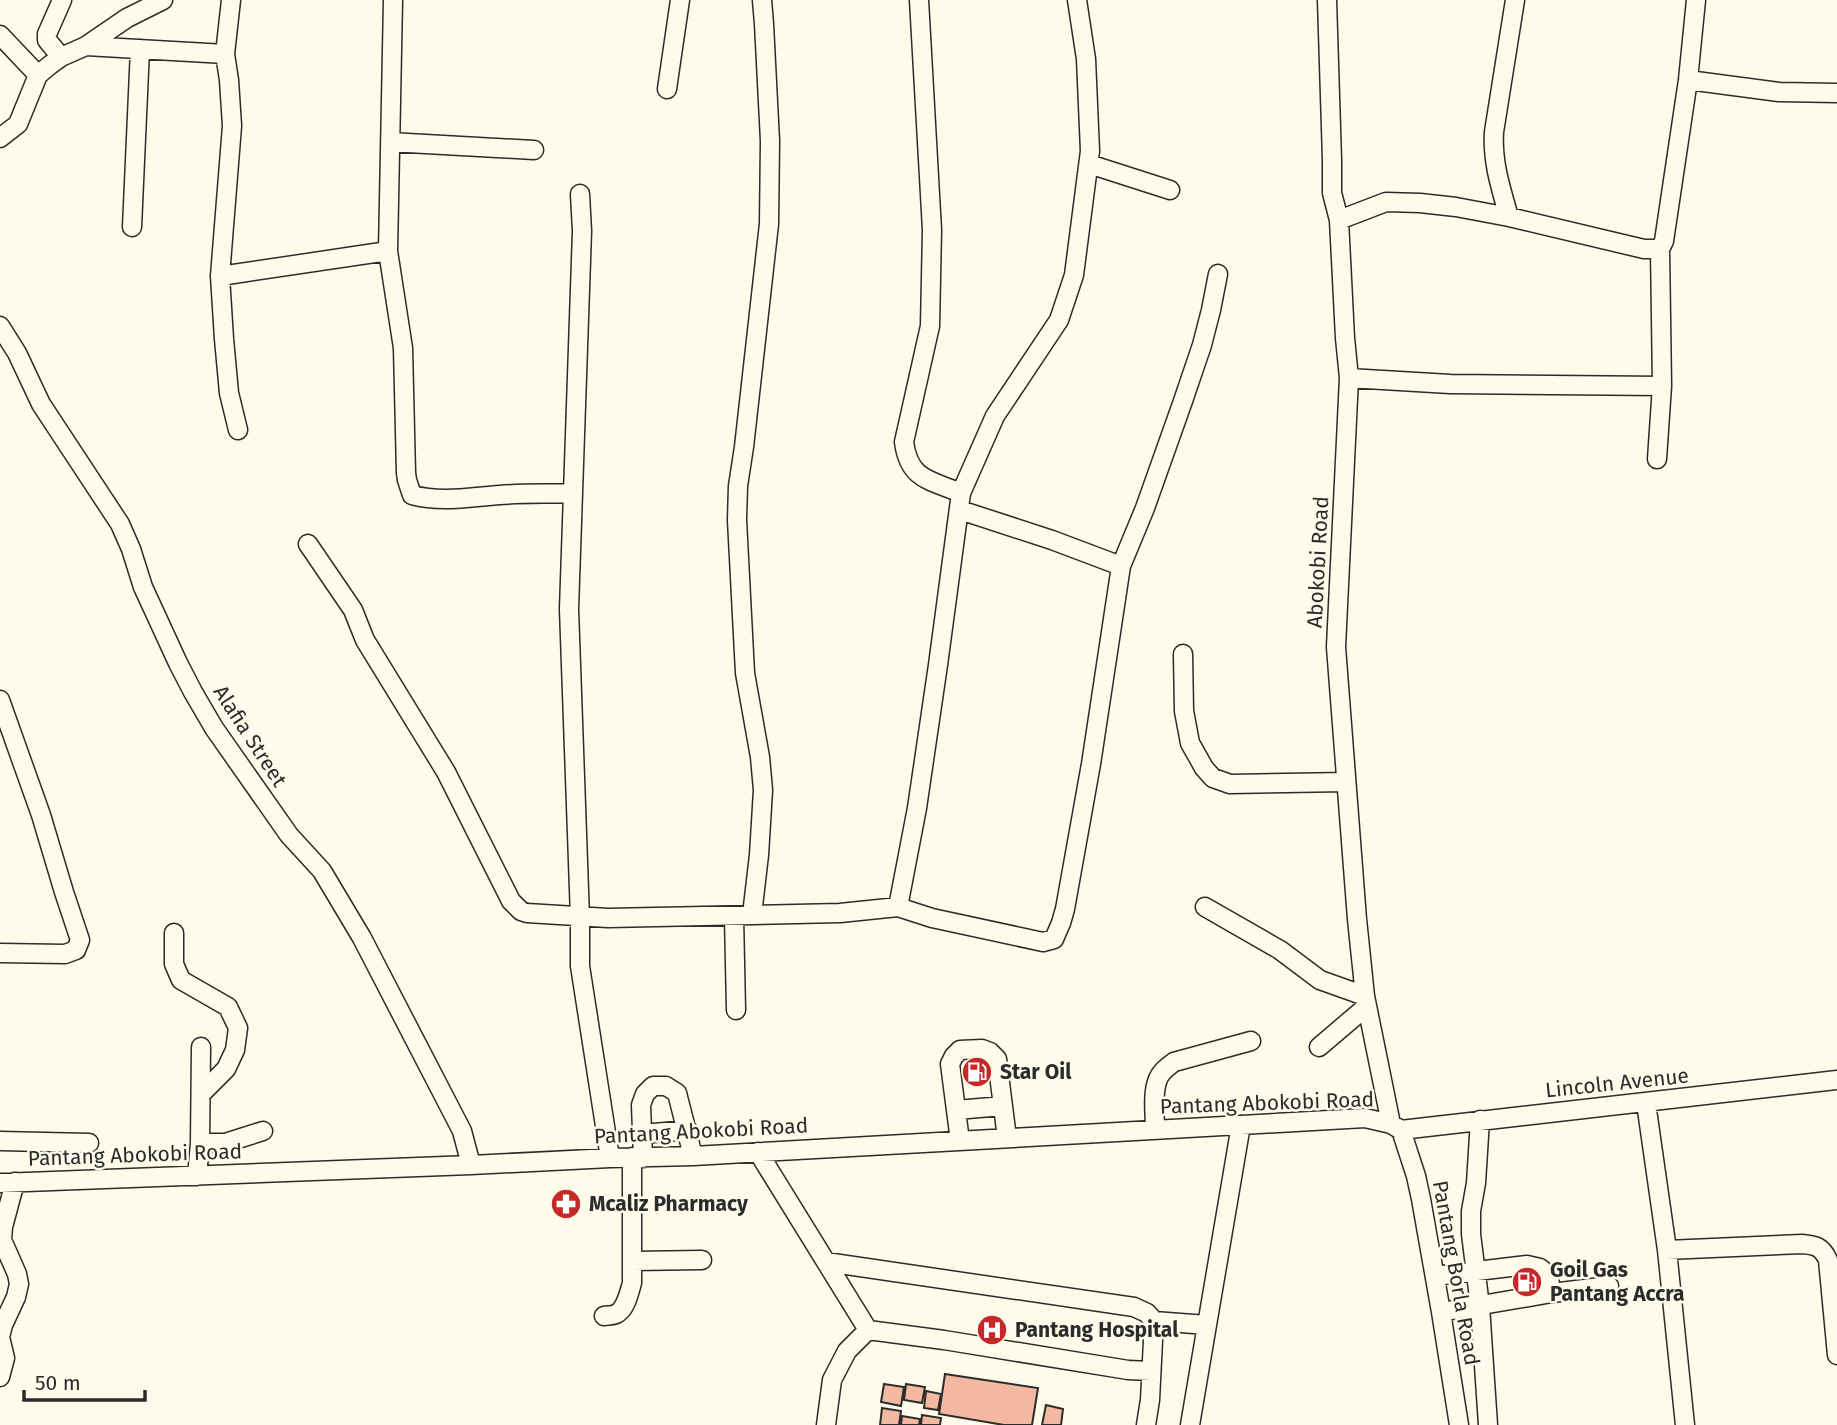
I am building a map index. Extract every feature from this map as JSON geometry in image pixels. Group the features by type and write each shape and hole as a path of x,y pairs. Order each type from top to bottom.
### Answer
{"street":[{"path":"61,57 47,40 47,34 62,0"},
{"path":"0,138 18,124 38,75 61,57 86,46 127,18 163,0"},
{"path":"231,0 225,54 232,126 220,276 229,393 238,430"},
{"path":"393,0 388,251 403,348 406,473 412,495 425,499 461,500 501,495 572,493"},
{"path":"667,89 680,0"},
{"path":"736,1010 743,916 759,855 763,790 746,673 737,520 738,486 769,224 770,141 762,0"},
{"path":"919,0 932,230 930,326 904,442 906,453 915,471 960,501 1121,566"},
{"path":"898,907 917,808 960,501 995,416 1059,320 1074,275 1089,164 1086,59 1077,0"},
{"name":"Abokobi Road","path":"1327,0 1332,193 1339,220 1349,378 1336,647 1366,1001 1396,1127"},
{"path":"1509,217 1493,151 1515,0"},
{"path":"1657,459 1662,386 1660,249 1664,241 1688,80 1696,0"},
{"path":"0,35 38,75"},
{"path":"86,46 225,54"},
{"path":"132,227 140,49"},
{"path":"1688,80 1779,92 1837,93"},
{"path":"390,142 534,150"},
{"path":"1089,164 1170,190"},
{"path":"580,194 582,231 569,609 580,966 610,1158"},
{"path":"1339,220 1386,202 1401,202 1456,207 1644,249 1660,249"},
{"path":"220,276 388,251"},
{"path":"308,544 352,610 365,640 446,772 514,906 527,913 580,918 743,916 840,913 898,907 932,918 1031,940 1043,942 1054,939 1065,909 1091,764 1121,566 1184,401 1202,345 1218,274"},
{"name":"Alafia Street","path":"0,326 6,348 120,524 143,587 163,631 214,728 289,835 322,871 362,938 462,1131 471,1166"},
{"path":"1349,378 1463,384 1662,386"},
{"path":"1183,654 1184,711 1189,743 1203,768 1213,778 1230,784 1346,782"},
{"path":"0,700 41,814 80,940 76,950 65,954 0,953"},
{"path":"1205,907 1280,950 1320,980 1366,1001 1319,1046"},
{"path":"174,933 174,964 181,980 228,1007 238,1028 234,1050 226,1069 201,1094"},
{"path":"1155,1130 1156,1091 1158,1079 1164,1070 1174,1062 1251,1041"},
{"path":"197,1176 201,1047"},
{"path":"960,1141 950,1064 960,1050 982,1049 997,1059 1007,1138"},
{"name":"Lincoln Avenue","path":"1396,1127 1646,1103 1837,1080"},
{"path":"604,1316 615,1314 622,1309 632,1283 638,1158 642,1135 641,1105 645,1094 653,1086 666,1086 677,1093 693,1156"},
{"path":"1646,1103 1667,1250 1685,1425"},
{"path":"956,1110 1003,1106"},
{"name":"Pantang Abokobi Road","path":"7,1183 693,1156 1365,1118 1396,1127"},
{"path":"1480,1120 1476,1183 1471,1211 1488,1425"},
{"path":"1190,1425 1241,1125"},
{"name":"Pantang Borla Road","path":"1396,1127 1416,1176 1459,1425"},
{"path":"642,1135 688,1130"},
{"path":"200,1143 225,1143 264,1131"},
{"path":"0,1141 89,1143"},
{"path":"758,1152 868,1330"},
{"path":"0,1377 5,1358 0,1337 19,1284 18,1275 2,1240 7,1183"},
{"path":"1667,1250 1802,1244 1815,1245 1824,1250 1828,1260 1837,1355"},
{"path":"633,1261 702,1260"},
{"path":"826,1262 1134,1307 1147,1313 1154,1321 1207,1325"},
{"path":"1435,1276 1527,1265 1539,1268 1548,1275 1552,1293"},
{"path":"1441,1312 1609,1286"},
{"path":"1146,1425 1154,1321"},
{"path":"868,1330 1128,1370 1151,1371"},
{"path":"826,1425 832,1380 847,1351 868,1330"}],"building":[{"path":"945,1374 1038,1388 1032,1425 1004,1425 939,1414"},
{"path":"884,1384 904,1387 901,1406 881,1402"},
{"path":"906,1384 925,1387 922,1403 904,1400"},
{"path":"926,1391 941,1394 938,1410 924,1408"},
{"path":"1046,1405 1063,1409 1061,1425 1042,1425"},
{"path":"882,1408 901,1411 899,1425 880,1425"},
{"path":"922,1415 941,1418 940,1425 921,1425"},
{"path":"902,1416 920,1419 919,1425 901,1425"}],"place":[{"name":"Star Oil","path":"977,1072"},
{"name":"Mcaliz Pharmacy","path":"566,1204"},
{"name":"Goil Gas Pantang Accra","path":"1527,1282"},
{"name":"Pantang Hospital","path":"992,1330"}]}
